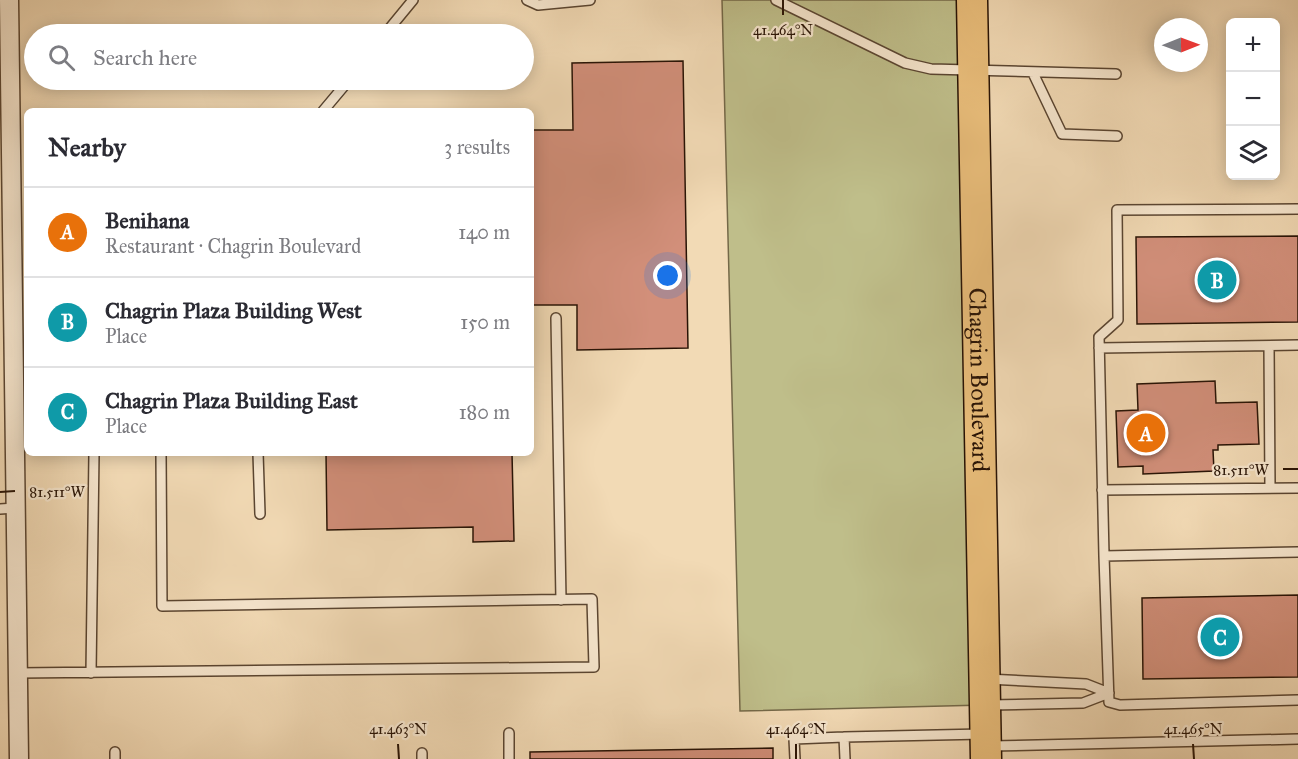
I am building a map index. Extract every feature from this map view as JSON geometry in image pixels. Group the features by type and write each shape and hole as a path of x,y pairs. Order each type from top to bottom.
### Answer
{"main road":[{"name":"Chagrin Boulevard","path":"972,0 985,746"}],"street":[{"path":"9,0 5,54 20,316 8,509 18,673 20,759"}],"lane":[{"path":"393,24 413,0"},
{"path":"527,0 538,5 590,0"},
{"path":"776,0 905,63 931,69 1116,74"},
{"path":"1034,73 1062,134 1117,136"},
{"path":"326,108 341,90"},
{"path":"1298,209 1117,210 1119,320 1099,337 1109,702 1120,705 1298,700"},
{"path":"556,318 561,600"},
{"path":"1099,348 1298,345"},
{"path":"1269,346 1270,488"},
{"path":"91,673 94,456"},
{"path":"18,673 594,667 592,600 162,606 161,456"},
{"path":"258,456 260,514"},
{"path":"1102,490 1298,488"},
{"path":"1104,556 1298,552"},
{"path":"984,692 1086,684 1109,693"},
{"path":"984,692 1083,703 1109,693"},
{"path":"509,733 509,759"},
{"path":"844,737 845,759"},
{"path":"795,759 794,739 844,737 985,746 1298,739"}],"shaded area":[{"path":"722,0 972,0 984,705 740,711"}],"building":[{"path":"683,61 688,348 577,350 577,305 534,305 534,130 573,130 572,63"},
{"path":"1298,236 1298,322 1137,324 1136,237"},
{"path":"1215,381 1216,403 1257,402 1259,444 1218,445 1218,450 1213,450 1214,471 1143,474 1143,466 1118,467 1116,411 1138,410 1137,384"},
{"path":"326,456 512,456 514,541 473,542 473,527 327,530"},
{"path":"1298,595 1298,677 1143,679 1142,598"},
{"path":"773,748 773,759 530,759 530,752"}],"place":[{"name":"Chagrin Plaza Building West","path":"1217,280"},
{"name":"Benihana","path":"1146,433"},
{"name":"Chagrin Plaza Building East","path":"1220,637"}]}
